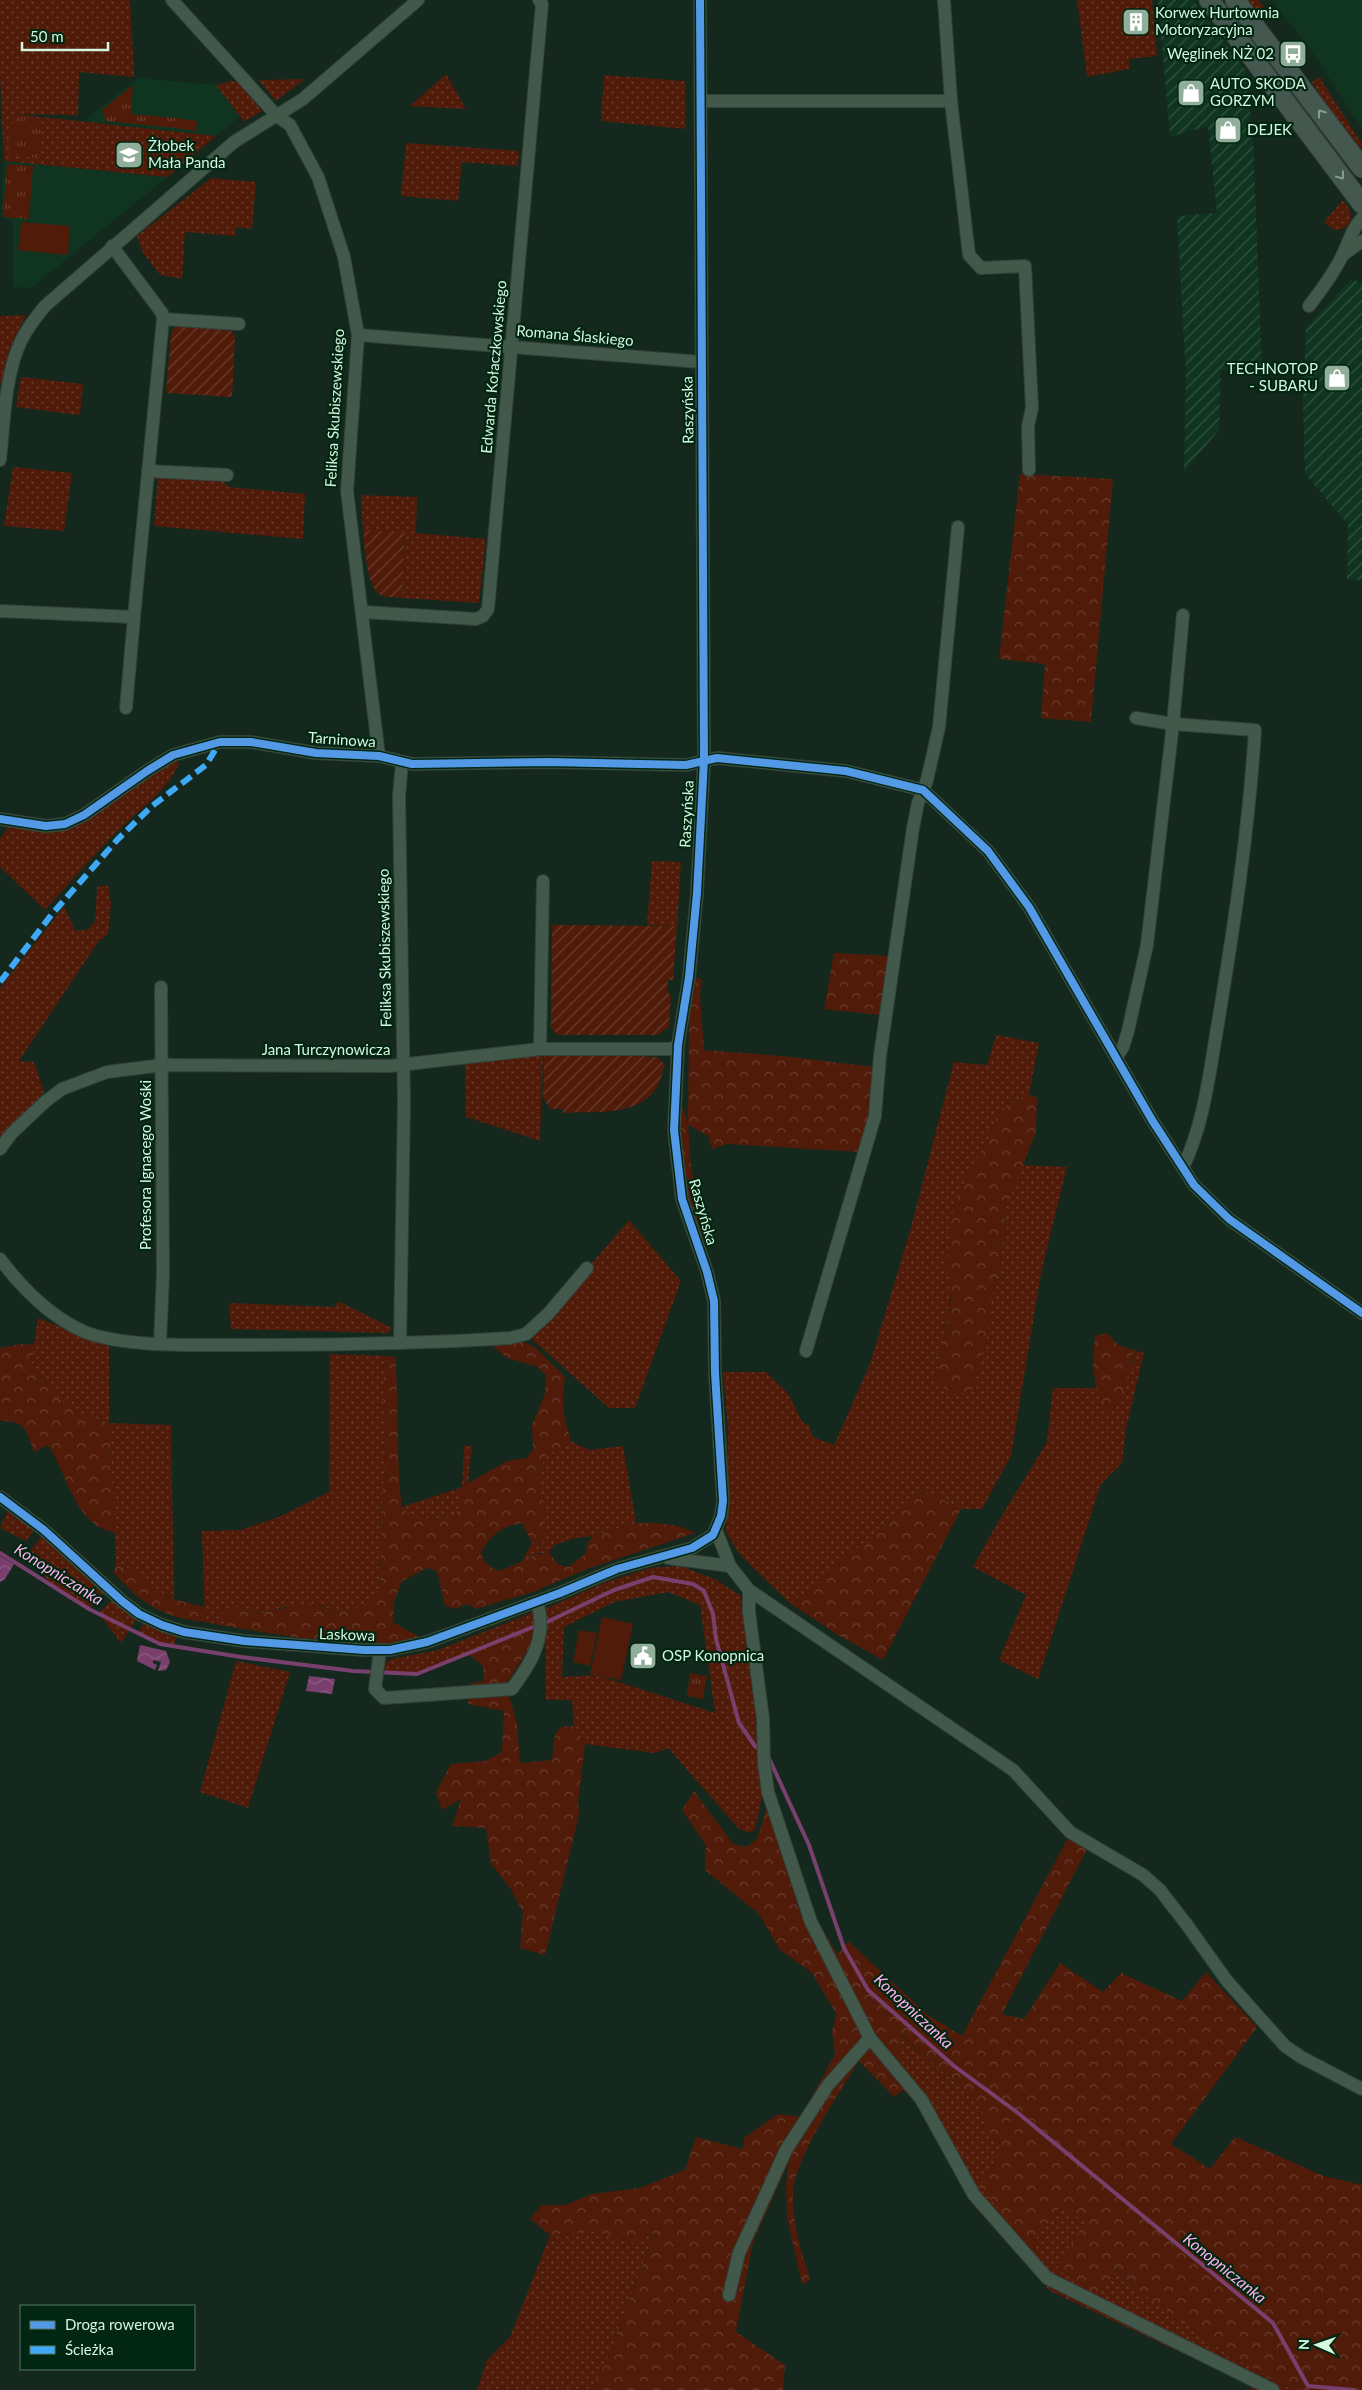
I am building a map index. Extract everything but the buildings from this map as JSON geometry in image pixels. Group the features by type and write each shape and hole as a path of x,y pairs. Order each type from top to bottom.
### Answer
{"main road":[{"path":"1209,0 1362,204"},
{"path":"1235,0 1356,154 1362,168"}],"street":[{"name":"Feliksa Skubiszewskiego","path":"172,0 277,116 290,125 318,176 344,257 358,335 347,491 380,756"},
{"path":"0,460 3,413 12,368 20,342 31,322 45,306 234,142 303,99 418,0"},
{"name":"Edwarda Kołaczkowskiego","path":"363,612 476,619 483,616 488,608 513,348 542,4 539,0"},
{"name":"Raszyńska","path":"700,0 704,760 693,939 678,1045 674,1130 678,1180 685,1209 705,1266 714,1301 715,1373 723,1501 722,1516 716,1530"},
{"path":"944,0 951,101 969,255 981,268 1025,266 1032,408 1028,426 1030,470"},
{"path":"701,101 951,101"},
{"path":"1309,306 1333,274 1344,254 1351,231 1362,218"},
{"path":"1344,254 1362,241"},
{"path":"112,246 162,313 163,319 126,708"},
{"path":"163,319 239,324"},
{"name":"Romana Ślaskiego","path":"358,335 701,362"},
{"path":"148,471 227,476"},
{"path":"806,1351 875,1116 880,1056 913,828 918,803 928,780 939,727 958,527"},
{"path":"0,611 134,617"},
{"path":"1117,1057 1123,1047 1128,1031 1147,945 1173,724 1183,615"},
{"path":"1136,718 1173,724 1255,730 1245,834 1223,993 1200,1111 1191,1150 1183,1167"},
{"name":"Tarninowa","path":"0,819 46,826 65,824 84,815 173,755 220,742 251,742 316,753 380,756 412,764 550,762 686,765 717,758 833,769 908,784 923,790"},
{"name":"Feliksa Skubiszewskiego","path":"400,1343 403,1066 399,796 402,762"},
{"path":"923,790 957,820 992,856 1029,907 1152,1120 1194,1185 1229,1219 1362,1313"},
{"path":"540,1049 543,881"},
{"name":"Profesora Ignacego Wośki","path":"160,1343 163,1274 161,987"},
{"name":"Jana Turczynowicza","path":"0,1149 10,1134 62,1089 84,1079 107,1072 163,1066 403,1066 540,1049 671,1049 678,1045"},
{"path":"0,1259 22,1287 59,1318 76,1327 112,1339 222,1345 400,1343 510,1338 526,1334 548,1314 587,1268"},
{"name":"Laskowa","path":"0,1497 44,1530 122,1601 139,1614 162,1625 184,1632 257,1643 380,1650 399,1649 427,1642 536,1602 617,1569 665,1557 699,1545 713,1535 716,1530"},
{"path":"716,1530 730,1566 749,1590 1013,1770 1070,1832 1143,1876 1160,1890 1188,1925 1227,1981 1285,2046 1301,2057 1362,2089"},
{"name":"Laskowa","path":"665,1557 730,1566"},
{"path":"749,1590 749,1612 768,1792 811,1922 870,2038 921,2099 974,2195 1047,2278 1273,2390"},
{"path":"380,1650 374,1689 384,1698 512,1689 529,1665 542,1630 539,1606 536,1602"},
{"path":"729,2295 739,2253 786,2150 828,2085 870,2038"}],"shaded area":[{"path":"1158,0 1193,0 1246,71 1253,138 1262,371 1221,370 1219,430 1184,472 1186,376 1177,216 1217,213 1208,126 1170,137"},
{"path":"1271,0 1362,0 1362,128 1309,47"},
{"path":"138,78 216,85 241,116 216,136 84,121"},
{"path":"4,161 167,177 31,288 13,287 13,220 1,218"},
{"path":"1351,279 1362,283 1362,580 1347,581 1348,524 1305,474 1303,403 1306,328"}],"green space":[{"path":"0,0 130,0 134,77 79,72 78,115 14,114 216,136 167,177 4,161 0,75"},
{"path":"1077,0 1152,0 1157,56 1129,59 1129,69 1087,77"},
{"path":"1245,0 1258,0 1271,15 1265,20"},
{"path":"446,74 466,109 410,106"},
{"path":"604,75 685,81 686,129 601,121"},
{"path":"1319,77 1362,144 1362,148 1346,136 1328,109 1312,82"},
{"path":"305,79 276,101 259,80"},
{"path":"231,81 239,82 262,111 244,122 216,85"},
{"path":"133,85 131,114 176,118 174,128 106,121 102,110"},
{"path":"13,116 42,119 39,158 9,155"},
{"path":"176,118 197,121 196,131 174,128"},
{"path":"406,143 519,151 518,166 462,162 458,201 401,196"},
{"path":"7,164 33,166 29,219 3,217"},
{"path":"211,178 256,182 252,229 236,227 235,236 185,232 182,279 160,275 143,253 137,236"},
{"path":"1343,200 1350,211 1351,219 1343,229 1334,230 1324,222"},
{"path":"21,222 70,226 68,255 18,250"},
{"path":"26,315 9,350 2,383 0,383 0,316"},
{"path":"176,326 230,330 235,336 232,397 166,393 171,332"},
{"path":"21,377 83,384 80,415 16,407"},
{"path":"13,467 72,473 64,531 4,526"},
{"path":"1020,474 1113,479 1091,722 1041,718 1045,664 999,659"},
{"path":"158,475 223,481 229,487 305,494 303,539 154,526"},
{"path":"361,495 417,497 416,533 486,539 479,603 402,598 405,533 363,530"},
{"path":"363,530 405,532 402,598 384,596 375,590 367,565"},
{"path":"176,758 179,764 160,792 108,841 45,910 0,867 0,838 11,824 47,829"},
{"path":"652,861 681,862 677,926 647,925"},
{"path":"108,885 111,904 108,934 98,942 19,1061 34,1062 44,1092 0,1139 0,988 64,906 75,930 87,930 95,922 97,887"},
{"path":"552,925 677,926 673,980 668,980 667,991 671,996 669,1027 657,1035 558,1035 551,1028"},
{"path":"834,953 890,956 881,1015 824,1009"},
{"path":"695,977 702,980 700,995 704,1050 782,1056 875,1067 873,1101 859,1152 727,1144 712,1149 708,1136 688,1125 691,1168 709,1244 701,1242 694,1225 685,1190 681,1153 679,1097 688,1123 689,1017"},
{"path":"996,1035 1039,1043 1029,1094 999,1110 991,1133 952,1290 936,1382 972,1390 987,1339 990,1301 1001,1264 1005,1211 1022,1165 1067,1167 1041,1273 1011,1456 982,1509 961,1509 920,1488 887,1523 791,1604 738,1552 726,1532 728,1427 723,1372 766,1372 787,1392 803,1423 809,1425 813,1437 834,1445 870,1364 910,1231 954,1062 987,1065"},
{"path":"543,1052 540,1141 466,1117 465,1063"},
{"path":"544,1056 657,1057 665,1065 655,1090 647,1099 636,1105 613,1111 563,1113 563,1109 550,1109 543,1097"},
{"path":"1029,1094 1037,1098 1036,1132 1005,1211 1001,1264 990,1301 987,1339 972,1390 955,1396 936,1382 952,1293 946,1266 954,1201 991,1133 999,1110"},
{"path":"629,1220 681,1281 635,1408 609,1408 526,1334 548,1314"},
{"path":"338,1301 392,1328 388,1333 231,1329 229,1303 336,1307"},
{"path":"38,1318 109,1346 109,1423 70,1408 63,1403 57,1398 31,1362"},
{"path":"1107,1333 1118,1345 1133,1350 1133,1358 1127,1381 1113,1410 1108,1410 1096,1388 1093,1364 1095,1336"},
{"path":"520,1340 536,1348 565,1377 564,1410 572,1442 545,1456 538,1477 544,1507 545,1531 542,1546 532,1543 522,1523 502,1529 493,1536 481,1553 485,1562 497,1571 536,1555 549,1553 559,1565 569,1567 586,1553 587,1544 593,1536 636,1523 679,1526 695,1533 587,1569 533,1592 476,1609 467,1604 456,1609 445,1606 437,1571 427,1568 402,1581 394,1602 393,1622 419,1637 412,1642 392,1644 300,1638 225,1626 222,1610 236,1607 262,1613 310,1603 339,1612 353,1611 381,1591 382,1502 387,1442 383,1401 386,1356 396,1357 399,1482 402,1507 412,1517 445,1519 458,1511 463,1486 507,1461 527,1458 533,1449 532,1425 545,1394 546,1376 538,1367 507,1358 489,1343"},
{"path":"21,1344 34,1345 31,1362 57,1398 78,1412 109,1423 115,1533 96,1525 80,1508 48,1445 34,1452 24,1428 15,1422 0,1421 0,1348"},
{"path":"1133,1350 1144,1353 1126,1429 1122,1463 1101,1484 1038,1679 999,1660 1026,1595 973,1567 999,1520 1047,1442 1053,1388 1096,1388 1108,1410 1133,1363"},
{"path":"330,1354 386,1356 383,1400 387,1442 382,1502 381,1591 353,1611 339,1612 322,1606 286,1607 262,1613 236,1607 222,1610 225,1626 205,1622 202,1531 240,1530 279,1517 329,1492"},
{"path":"109,1423 171,1425 174,1600 144,1582 116,1560"},
{"path":"572,1442 590,1450 623,1446 636,1523 554,1545 549,1553 538,1553 522,1561 532,1543 542,1546 544,1507 538,1478 545,1456"},
{"path":"464,1446 472,1446 468,1483 463,1486 458,1511 445,1519 412,1517 402,1507 462,1487"},
{"path":"920,1488 961,1509 883,1660 838,1635 791,1604 887,1523"},
{"path":"9,1508 35,1529 26,1541 0,1528"},
{"path":"43,1534 105,1592 89,1609 48,1581 29,1552"},
{"path":"116,1560 169,1598 205,1607 205,1622 177,1617 154,1608 134,1593 114,1573"},
{"path":"680,1566 715,1579 741,1596 760,1742 762,1796 755,1830 748,1833 738,1828 668,1748 655,1753 585,1744 574,1726 572,1700 546,1700 545,1609 604,1583 650,1568","holes":["668,1592 700,1605 715,1713 597,1675 562,1677 564,1627 614,1602"]},
{"path":"112,1600 137,1618 121,1643 97,1614"},
{"path":"534,1612 538,1625 417,1674 384,1672 387,1660 438,1650"},
{"path":"602,1617 633,1624 621,1680 590,1674"},
{"path":"144,1623 177,1637 173,1647 160,1644 137,1634"},
{"path":"538,1625 535,1638 506,1685 517,1724 520,1763 552,1760 555,1735 560,1727 574,1726 585,1744 578,1802 579,1815 545,1955 520,1948 523,1912 510,1888 491,1864 486,1828 452,1826 461,1799 442,1810 436,1792 451,1764 485,1761 502,1752 504,1711 468,1704 469,1684 484,1681 483,1666 468,1654"},
{"path":"579,1630 597,1633 590,1666 573,1662"},
{"path":"236,1661 290,1672 248,1808 200,1792"},
{"path":"690,1673 707,1676 703,1699 687,1696"},
{"path":"694,1791 733,1844 746,1847 757,1839 767,1807 801,1916 822,1928 838,1955 848,1941 928,2015 962,2036 1069,1836 1087,1849 1002,2014 1024,2019 1060,1963 1103,1992 1121,1973 1182,2001 1206,1972 1257,2027 1171,2144 1210,2169 1235,2137 1324,2176 1362,2185 1362,2390 1293,2390 1229,2355 1142,2293 1116,2269 1098,2297 1057,2269 1085,2222 1060,2206 1032,2245 979,2187 1002,2148 988,2130 980,2105 901,2034 903,2090 894,2097 859,2061 819,2126 801,2162 795,2179 793,2205 798,2238 810,2280 802,2284 787,2218 786,2183 789,2162 753,2242 736,2332 785,2365 783,2390 592,2390 609,2355 655,2232 634,2243 596,2231 550,2235 530,2219 542,2205 565,2205 592,2194 640,2188 685,2170 696,2137 743,2149 744,2138 778,2114 801,2117 835,2054 832,2032 836,2013 812,1973 780,1950 759,1914 705,1870 706,1846 682,1810"},
{"path":"900,2034 980,2105 988,2130 1002,2148 1032,2244 1060,2206 1086,2222 1057,2269 1115,2269 1142,2293 1229,2355 1293,2390 1250,2390 1252,2386 1050,2291 975,2207 920,2106 903,2090"},
{"path":"596,2231 634,2243 655,2231 609,2355 592,2390 477,2390 487,2360 510,2337 550,2235"}],"water":[{"path":"0,1556 14,1564 5,1579 0,1582"},
{"path":"140,1645 166,1651 170,1662 166,1670 158,1671 161,1662 153,1660 153,1663 157,1665 155,1670 137,1661"},
{"path":"309,1676 335,1679 332,1694 306,1691"}],"waterway":[{"name":"Konopniczanka","path":"0,1553 89,1609 160,1644 241,1657 353,1671 417,1674 538,1625"},
{"name":"Konopniczanka","path":"547,1622 614,1590 653,1577 693,1584 704,1591 713,1614 716,1639 739,1723 755,1746 761,1750"},
{"name":"Konopniczanka","path":"767,1754 809,1845 844,1948 868,1990 954,2066 1018,2113 1273,2323 1308,2386 1354,2390"}],"marked path":[{"path":"0,982 52,914 118,839 152,806 206,765 220,742"}],"cycle path":[{"path":"0,1497 44,1530 122,1601 139,1614 162,1625 184,1632 244,1641 364,1650 390,1650 427,1642 560,1593 617,1569 692,1548 713,1535 721,1516 723,1501 715,1373 714,1301 707,1272 682,1199 674,1130 678,1045 689,977 697,893 704,760 700,0"},
{"path":"0,819 46,826 65,824 84,815 173,755 220,742 251,742 316,753 379,756 412,764 550,762 686,765 717,758 846,771 923,790 988,851 1029,907 1152,1120 1194,1185 1229,1219 1362,1313"}],"place":[{"name":"Korwex Hurtownia Motoryzacyjna","path":"1136,22"},
{"name":"Węglinek NŻ 02","path":"1293,54"},
{"name":"AUTO SKODA GORZYM","path":"1191,93"},
{"name":"DEJEK","path":"1228,130"},
{"name":"Żłobek Mała Panda","path":"129,155"},
{"name":"TECHNOTOP - SUBARU","path":"1337,378"},
{"name":"OSP Konopnica","path":"643,1656"}]}
